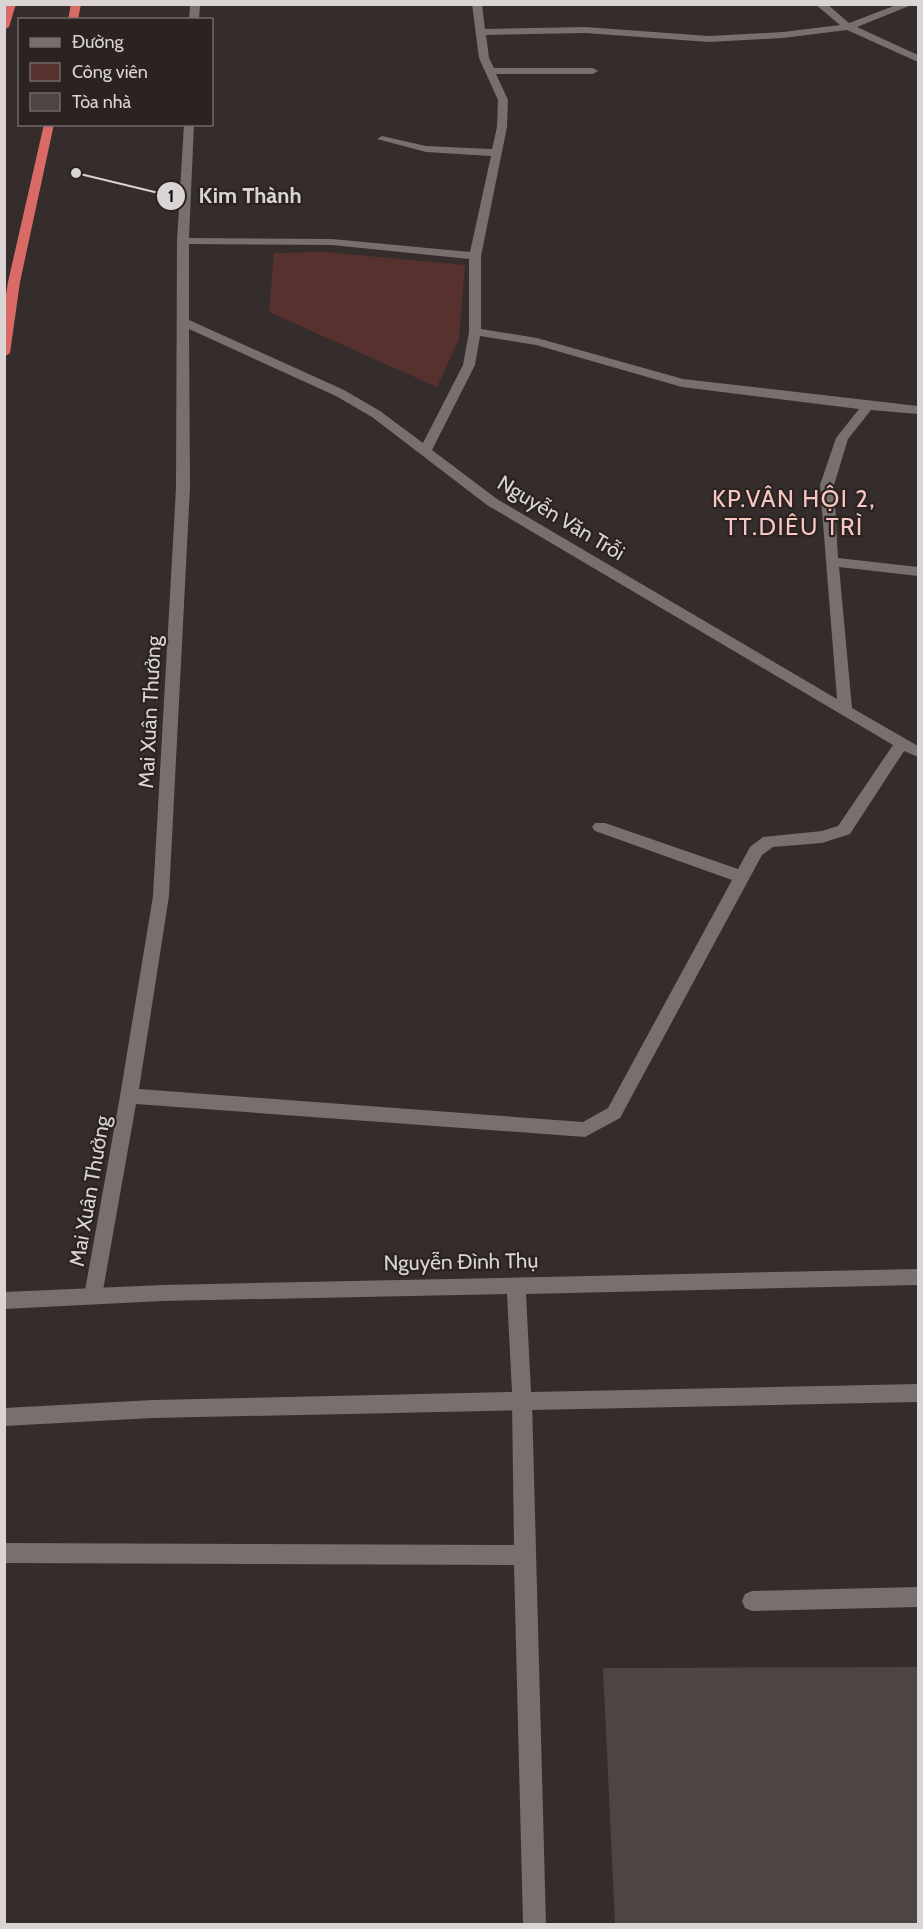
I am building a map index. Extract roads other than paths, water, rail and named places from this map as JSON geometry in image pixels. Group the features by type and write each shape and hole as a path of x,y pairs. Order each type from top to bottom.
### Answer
{"highway":[{"path":"4,27 11,4"},
{"path":"4,353 14,282 49,126"}],"street":[{"path":"425,452 469,365 476,332 475,256 502,127 503,100 484,58 477,4"},
{"path":"820,4 848,27 918,58"},
{"path":"480,32 585,30 709,39 772,36 848,27 909,4"},
{"path":"491,71 593,71"},
{"name":"Mai Xuân Thưởng","path":"93,1296 129,1096 161,896 183,488 183,241 189,126"},
{"path":"382,139 426,149 497,153"},
{"path":"183,241 332,242 475,256"},
{"name":"Nguyễn Văn Trỗi","path":"183,322 340,393 376,414 492,502 918,752"},
{"path":"476,332 537,342 681,383 918,410"},
{"path":"845,711 828,485 842,438 868,406"},
{"path":"832,562 918,571"},
{"path":"129,1096 585,1130 614,1113 756,851 769,842 822,837 843,830 902,743"},
{"path":"600,828 742,877"},
{"name":"Nguyễn Đình Thụ","path":"4,1301 93,1296 918,1277"},
{"path":"516,1285 522,1402 524,1555 535,1924"},
{"path":"4,1417 153,1409 918,1393"},
{"path":"4,1553 524,1555"},
{"path":"752,1601 918,1597"}],"place":[{"name":"Kim Thành","path":"76,173"}],"district":[{"name":"KP.VÂN HỘI 2, TT.DIÊU TRÌ","path":"794,513"}]}
